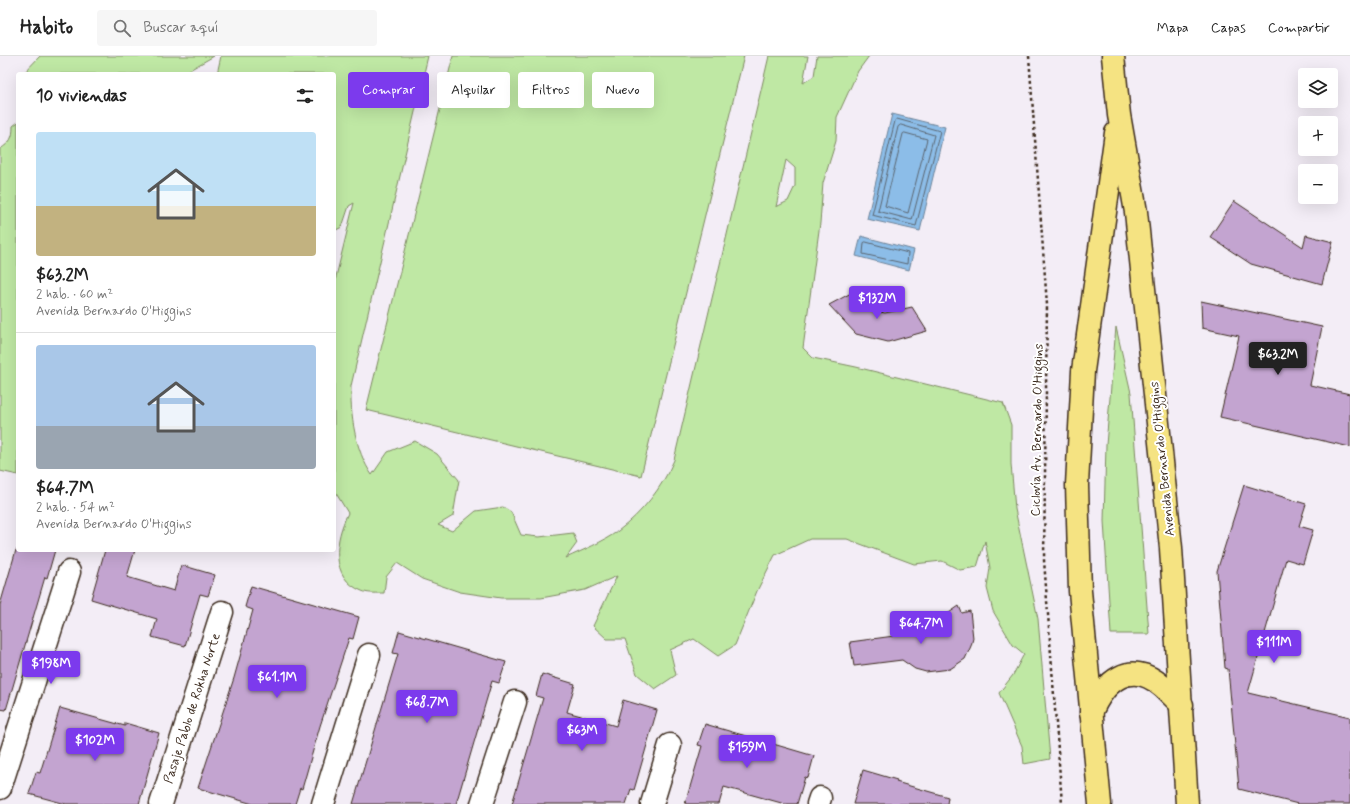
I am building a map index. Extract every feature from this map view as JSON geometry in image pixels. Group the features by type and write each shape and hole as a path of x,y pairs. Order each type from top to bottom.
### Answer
{"main road":[{"name":"Avenida Bernardo O'Higgins","path":"1113,56 1119,115 1136,212 1171,548 1187,804"},
{"name":"Avenida Bernardo O'Higgins","path":"1100,804 1077,538 1077,485 1083,371 1119,115"},
{"path":"1091,713 1102,691 1118,677 1132,674 1146,676 1161,685 1182,705"}],"street":[{"path":"0,788 69,572"},
{"name":"Pasaje Pablo de Rokha Norte","path":"161,804 222,612"},
{"path":"323,804 369,655"},
{"path":"482,804 515,702"},
{"path":"652,804 670,744"}],"path":[{"name":"Ciclovía Av. Bernardo O'Higgins","path":"1029,56 1048,305 1044,560 1062,804"}],"green space":[{"path":"40,56 214,56 186,72 25,72"},
{"path":"221,56 428,56 424,72 348,72 348,108 416,108 351,386 351,409 361,455 372,475 388,452 415,441 437,454 459,480 453,516 438,525 452,531 476,511 503,507 511,512 521,535 539,537 573,533 577,543 566,558 606,539 627,524 643,508 657,490 674,460 769,56 808,56 803,83 814,76 817,56 869,56 858,71 837,117 836,141 823,183 820,223 803,348 813,358 1003,403 1011,425 1011,464 1015,509 1038,619 1050,759 1024,764 1022,746 999,693 1013,675 1024,654 1013,645 993,611 987,588 990,568 985,541 977,567 960,570 942,561 914,564 847,539 810,539 775,555 757,591 735,645 718,656 694,639 670,650 676,675 655,689 637,674 625,639 607,639 593,626 617,576 585,590 541,598 501,598 460,592 422,579 397,563 386,577 384,593 364,592 351,585 344,577 338,557 340,534 348,513 336,493 336,277 354,203 349,206 342,227 336,230 336,72 217,72","holes":["786,160 795,168 795,186 788,201 776,207"]},
{"path":"453,56 744,56 641,476 366,410 440,108 510,108 510,72 449,72"},
{"path":"16,124 16,475 0,471 0,149 10,140 13,126"},
{"path":"1116,327 1131,393 1149,634 1111,634 1104,521 1106,445"}],"water":[{"path":"892,114 945,127 920,231 867,219"},
{"path":"861,236 914,250 909,270 856,256"}],"building":[{"path":"1234,201 1303,247 1306,235 1333,242 1322,284 1251,264 1210,237"},
{"path":"853,292 871,310 885,313 912,307 927,331 888,342 856,334 829,305"},
{"path":"1201,301 1322,327 1310,385 1350,394 1350,447 1220,417 1239,336 1202,328"},
{"path":"1244,485 1306,504 1299,526 1313,530 1303,564 1286,559 1248,693 1350,717 1350,804 1298,804 1239,789 1228,669 1225,668 1217,571"},
{"path":"16,550 16,552 54,552 47,578 45,577 6,710 0,709 0,605"},
{"path":"104,552 134,552 127,577 174,591 181,565 215,575 208,596 200,594 185,646 152,637 157,619 91,599"},
{"path":"251,586 359,617 353,639 349,638 320,726 302,789 300,788 295,804 253,804 198,788 234,678 253,610 245,607"},
{"path":"959,606 962,613 970,611 973,638 965,659 950,669 926,672 915,669 902,660 854,666 850,642 894,636 895,629 930,626"},
{"path":"399,631 506,662 499,683 492,681 456,804 353,804 398,654 393,653"},
{"path":"542,674 575,684 567,712 616,726 623,700 657,710 634,790 631,789 626,804 512,804 543,698 536,696"},
{"path":"60,708 125,726 125,723 159,733 139,804 66,804 29,794 36,772 40,773"},
{"path":"705,724 814,756 808,778 805,777 797,804 785,804 724,787 719,804 685,804 702,746 698,745"},
{"path":"863,770 897,780 896,782 948,797 947,804 853,804"}]}
